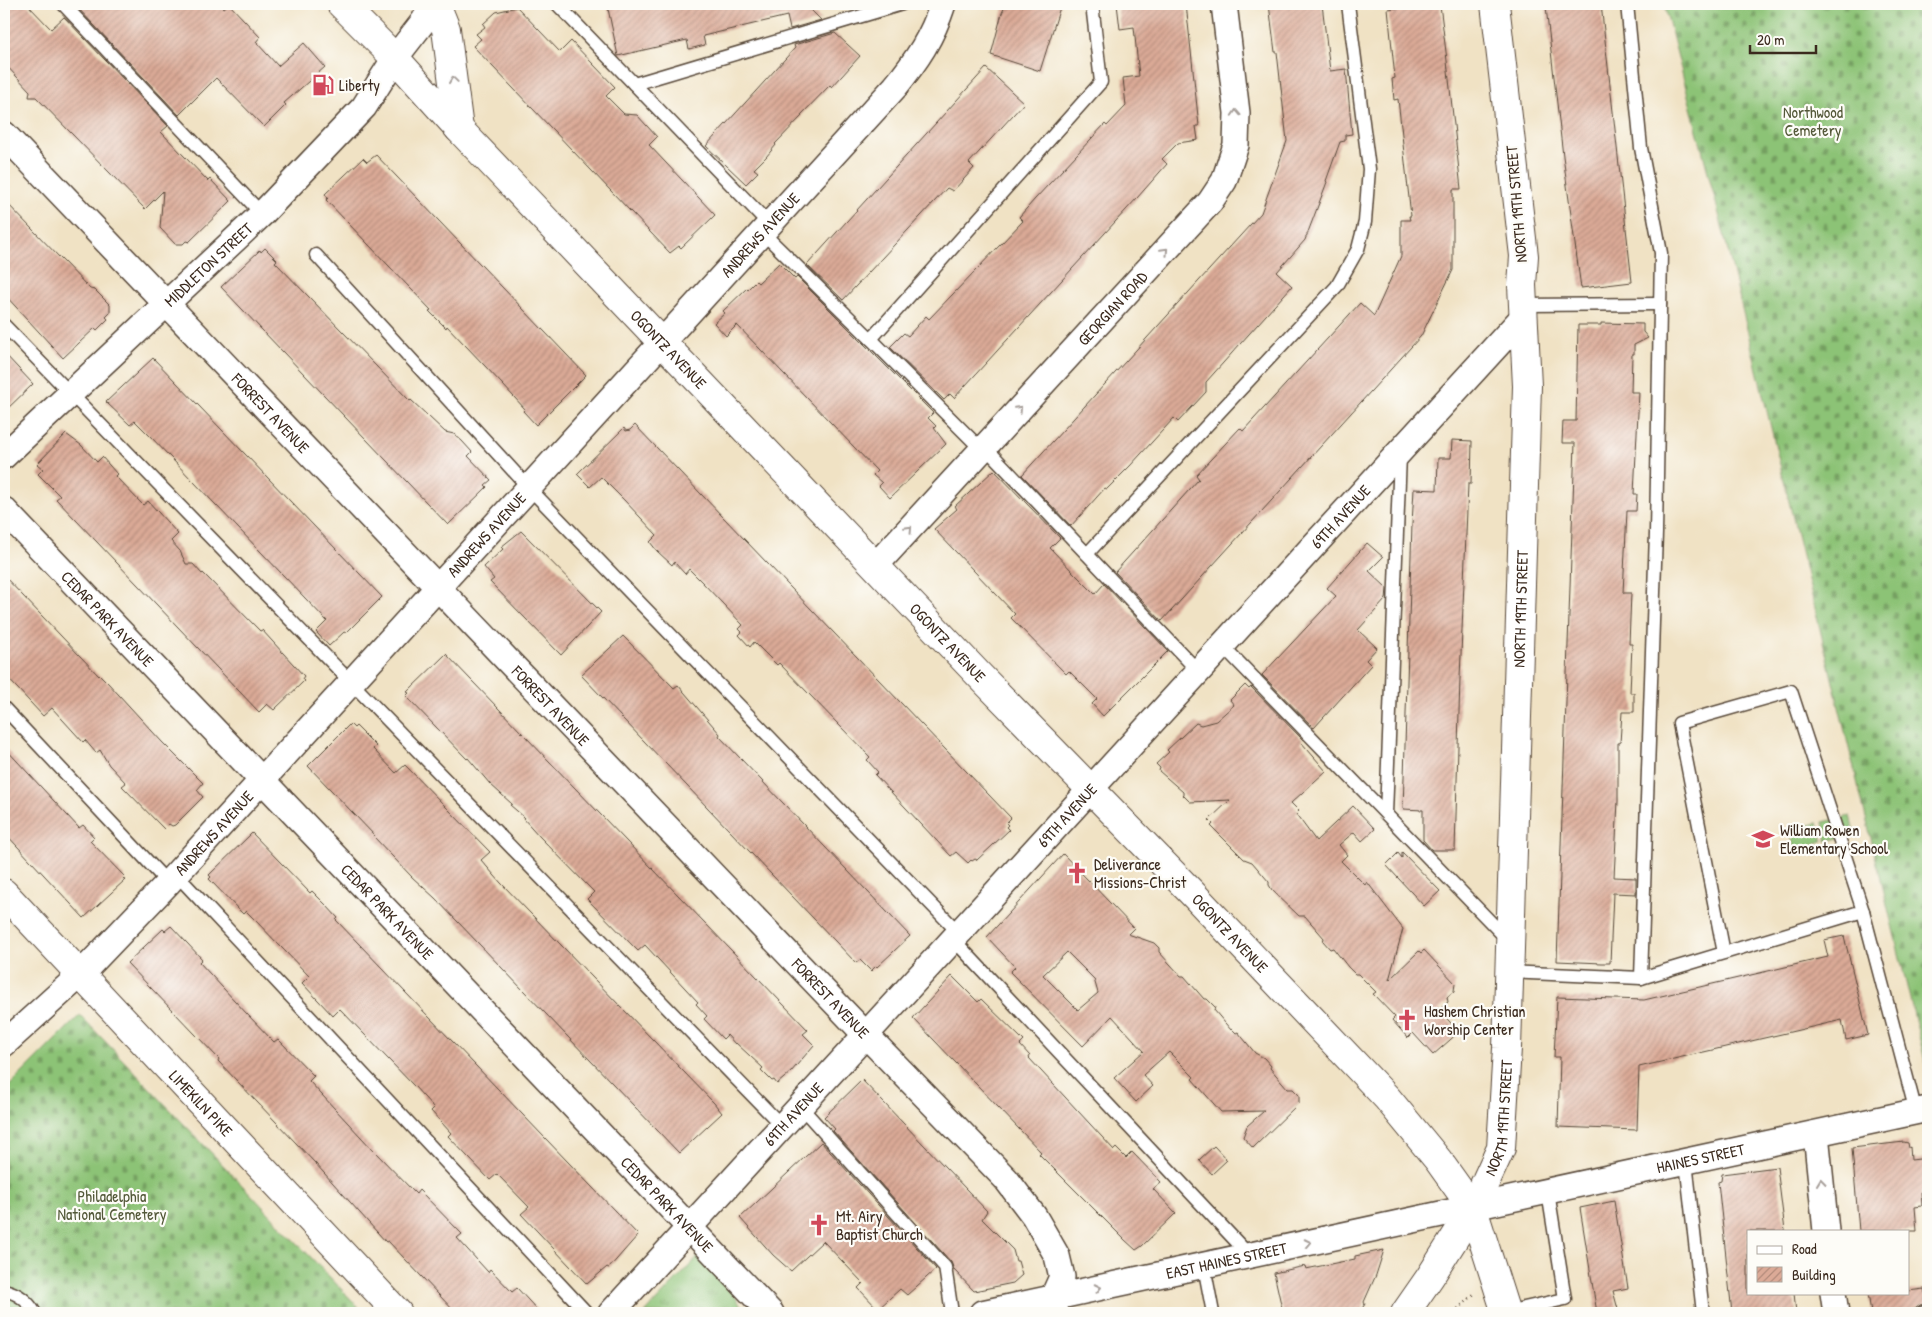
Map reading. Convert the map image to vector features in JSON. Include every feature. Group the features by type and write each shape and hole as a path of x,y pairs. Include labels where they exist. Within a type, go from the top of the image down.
{"street":[{"name":"OGONTZ AVENUE","path":"341,4 1090,790 1199,900 1387,1098 1438,1160 1472,1209 1506,1313"},
{"name":"MIDDLETON STREET","path":"4,456 262,214 364,107 394,58 435,4"},
{"path":"435,4 446,29 459,129"},
{"name":"ANDREWS AVENUE","path":"4,1044 80,976 263,781 895,87 919,58 938,21 943,4"},
{"name":"GEORGIAN ROAD","path":"876,565 1210,202 1224,181 1236,144 1237,112 1224,4"},
{"name":"NORTH 19TH STREET","path":"1405,1313 1430,1277 1472,1209 1501,1148 1509,972 1527,386 1523,311 1524,256 1495,4"},
{"name":"FORREST AVENUE","path":"4,134 1006,1180 1034,1216 1057,1256 1062,1278 1054,1305"},
{"name":"69TH AVENUE","path":"611,1313 1400,451 1523,311"},
{"name":"CEDAR PARK AVENUE","path":"4,510 771,1313"},
{"name":"LIMEKILN PIKE","path":"4,893 398,1313"},
{"name":"HAINES STREET","path":"1472,1209 1922,1110"},
{"path":"1816,1134 1826,1230"},
{"name":"EAST HAINES STREET","path":"982,1313 1054,1305 1204,1266 1472,1209"},
{"path":"1834,1294 1836,1313"}],"lane":[{"path":"63,4 262,214"},
{"path":"557,4 634,84 766,229 871,338 1087,554 1198,671"},
{"path":"634,84 902,4"},
{"path":"871,338 1101,82 1092,4"},
{"path":"1087,554 1337,286 1358,249 1365,222 1369,169 1348,4"},
{"path":"1627,4 1641,148 1660,253 1656,533 1641,978"},
{"path":"316,255 529,488 956,936 1250,1256"},
{"path":"1523,311 1660,304"},
{"path":"4,325 350,684 782,1126"},
{"path":"1386,814 1400,451"},
{"path":"1222,645 1510,942"},
{"path":"1724,953 1680,723 1791,691 1863,911 1922,1110"},
{"path":"4,708 172,878 587,1313"},
{"path":"1509,972 1641,978 1863,911"},
{"path":"800,1106 945,1267 952,1313"},
{"path":"1686,1162 1703,1313"},
{"path":"1506,1313 1565,1299 1548,1192"},
{"path":"1204,1266 1213,1313"},
{"path":"4,1290 23,1298 35,1313"},
{"path":"1922,1313 1928,1312"}],"path":[{"path":"1458,1309 1475,1294"}],"green space":[{"name":"Northwood Cemetery","path":"1664,4 1928,4 1928,1073 1722,226"},
{"path":"1850,816 1855,834 1827,841 1823,822"},
{"path":"1818,823 1823,842 1795,849 1790,830"},
{"name":"Philadelphia National Cemetery","path":"80,1015 364,1313 4,1313 4,1091"},
{"path":"698,1257 729,1286 745,1313 645,1313"}],"building":[{"path":"4,4 27,4 51,29 64,17 168,126 161,132 208,181 210,179 231,201 189,242 175,244 160,228 163,191 145,209 36,97 29,97 30,91 4,63"},
{"path":"79,4 220,4 224,8 229,4 260,37 256,42 278,66 304,43 325,67 284,103 286,105 264,127 216,78 179,115 76,6"},
{"path":"607,4 810,4 811,10 821,20 790,29 787,16 703,36 705,45 689,49 687,40 618,56"},
{"path":"1006,4 1061,4 1040,71 991,55"},
{"path":"1117,4 1186,4 1199,126 1196,126 1198,140 1178,143 1162,159 1167,164 1137,198 954,398 950,394 944,400 890,347 904,333 908,336 926,316 929,319 1023,221 1019,217 1035,199 1105,124 1107,126 1126,106 1123,78 1139,76 1134,27 1120,29"},
{"path":"1269,4 1322,4 1330,71 1346,69 1352,134 1345,135 1345,141 1340,142 1305,240 1277,272 1292,286 1206,382 1206,392 1178,422 1174,418 1130,466 1107,489 1105,488 1071,526 1022,475 1261,213 1287,141 1277,52 1275,52"},
{"path":"1571,4 1601,4 1632,282 1581,288 1563,156 1546,7"},
{"path":"1419,5 1420,7 1440,5 1461,189 1453,189 1453,270 1421,336 1162,621 1115,572 1199,479 1196,475 1240,428 1243,431 1360,303 1374,316 1401,256 1401,220 1410,220 1409,216 1411,216 1398,99 1394,100 1392,79 1395,78 1388,9"},
{"path":"517,7 560,52 571,41 615,87 606,96 624,114 637,115 657,137 649,145 715,215 681,248 679,246 670,253 473,46 481,39 476,34 485,27 483,24 496,12"},
{"path":"835,33 860,56 775,144 754,169 758,172 746,184 706,146 795,48 794,45"},
{"path":"986,68 1024,103 969,163 974,168 953,191 947,188 843,300 807,265"},
{"path":"376,155 586,375 536,425 523,411 525,409 503,385 447,326 446,328 429,311 431,310 326,200 328,198 325,194 363,158 367,162"},
{"path":"4,200 90,289 95,290 110,305 110,313 106,317 108,319 97,330 95,328 63,358 4,294"},
{"path":"265,248 277,260 275,262 410,401 445,432 454,434 462,441 472,452 468,456 491,480 485,485 487,487 448,525 221,287 260,250 261,252"},
{"path":"779,263 795,279 797,277 933,413 928,418 936,426 934,428 946,444 890,498 879,486 882,483 873,475 877,471 737,325 726,336 714,323 725,313 723,311 747,288 756,281 758,283"},
{"path":"1601,323 1643,324 1643,332 1648,338 1634,345 1634,354 1632,354 1631,392 1639,392 1634,494 1637,494 1636,511 1627,511 1623,593 1631,593 1629,644 1632,644 1630,693 1634,693 1634,712 1622,712 1620,743 1618,743 1618,801 1614,877 1636,878 1636,894 1613,893 1610,963 1557,961 1575,443 1562,443 1563,421 1576,421 1578,325 1601,325"},
{"path":"4,353 33,384 4,412"},
{"path":"153,358 382,597 346,633 344,632 329,646 316,632 327,621 135,421 130,425 106,402"},
{"path":"635,425 1011,818 1006,823 1008,825 1006,827 1009,830 977,860 971,860 968,863 956,852 951,856 875,775 878,772 867,760 870,757 779,663 777,665 754,642 750,647 739,635 742,632 739,629 743,625 702,582 689,569 685,574 674,562 672,565 657,551 650,542 657,535 624,500 601,477 590,487 577,474 624,428 626,431 630,430"},
{"path":"66,434 81,445 97,462 102,457 117,474 115,476 143,505 148,501 178,534 171,541 180,551 186,564 193,564 203,573 260,631 262,630 304,676 302,679 304,681 274,710 267,704 259,712 56,499 60,496 38,474 43,469 37,464"},
{"path":"1452,440 1472,441 1471,484 1468,484 1455,850 1432,850 1423,840 1423,810 1403,809 1412,524 1414,489 1437,490 1438,458 1451,458"},
{"path":"994,470 1060,538 1050,548 1095,594 1104,584 1168,651 1103,716 1092,704 1097,699 1069,671 1066,674 1011,618 1015,614 934,529 957,509 955,506"},
{"path":"521,531 601,612 561,655 490,582 494,579 484,567 503,549 501,547"},
{"path":"1367,543 1383,557 1369,571 1387,588 1386,599 1358,630 1377,648 1366,660 1371,665 1314,728 1262,675 1336,596 1327,588"},
{"path":"4,576 203,783 197,790 203,797 175,825 169,824 164,829 122,786 126,783 109,765 100,750 96,753 85,740 83,742 52,708 43,716 4,674"},
{"path":"623,636 674,688 678,685 720,734 719,736 910,936 877,967 871,971 860,960 856,963 581,675"},
{"path":"446,654 808,1030 803,1034 814,1045 791,1072 777,1084 736,1043 727,1035 723,1039 704,1019 707,1016 696,1004 698,1002 645,945 638,951 587,899 594,892 540,837 524,817 510,805 512,804 490,784 468,758 406,696 409,693 407,692"},
{"path":"1245,685 1249,689 1251,687 1303,740 1301,742 1326,771 1291,803 1299,811 1296,814 1316,841 1353,806 1375,829 1362,841 1354,832 1339,845 1347,855 1341,861 1365,885 1367,882 1403,929 1389,980 1419,951 1421,953 1424,950 1455,983 1454,991 1447,997 1448,1002 1439,1010 1459,1032 1433,1055 1413,1033 1408,1038 1392,1020 1395,1017 1373,994 1376,992 1348,967 1333,948 1330,949 1323,941 1324,938 1305,916 1299,916 1272,890 1269,882 1252,862 1244,859 1211,826 1213,824 1209,820 1230,800 1190,802 1183,795 1183,792 1159,771 1160,768 1156,764 1169,752 1167,750 1196,723 1201,725 1216,721 1234,705 1230,700"},
{"path":"350,724 354,728 356,726 376,746 373,749 396,773 405,765 490,852 481,860 501,883 722,1113 679,1153 435,898 412,877 308,766"},
{"path":"4,747 79,828 83,825 94,837 90,841 125,877 123,879 125,880 84,918 4,832"},
{"path":"252,833 310,893 312,891 326,905 338,918 336,920 638,1235 609,1268 607,1267 587,1284 521,1214 529,1207 497,1174 490,1180 448,1136 451,1133 431,1111 434,1108 414,1086 340,1009 333,1016 302,983 309,976 246,911 243,914 209,879 211,877 209,875"},
{"path":"1402,852 1440,891 1424,906 1386,865 1398,853 1402,858"},
{"path":"1063,854 1134,928 1128,934 1154,943 1159,948 1159,952 1181,976 1184,976 1204,999 1207,999 1215,1007 1214,1010 1231,1030 1236,1033 1238,1032 1255,1053 1264,1058 1288,1089 1293,1089 1299,1095 1299,1103 1253,1148 1243,1137 1247,1126 1264,1111 1221,1112 1192,1079 1194,1077 1169,1052 1143,1075 1153,1086 1136,1102 1114,1078 1144,1051 1112,1016 1083,1046 1010,972 1015,967 987,937","holes":["1067,952 1094,979 1098,993 1078,1010 1043,975"]},
{"path":"171,926 202,959 199,962 247,1014 274,1042 278,1039 314,1076 309,1081 374,1151 416,1194 419,1190 462,1234 457,1238 488,1272 490,1269 512,1292 517,1288 540,1313 456,1313 388,1241 386,1242 315,1163 218,1061 219,1059 127,963 163,929 165,931"},
{"path":"1844,936 1868,1035 1846,1040 1842,1020 1639,1067 1637,1130 1558,1127 1560,1057 1554,1057 1557,997 1644,1000 1828,957 1824,940"},
{"path":"952,976 978,1002 981,999 1024,1041 1020,1045 1030,1056 1029,1058 1114,1150 1116,1148 1126,1158 1132,1152 1161,1182 1153,1189 1176,1213 1142,1246 1136,1250 1125,1240 1039,1154 1041,1152 913,1018"},
{"path":"862,1080 987,1211 982,1219 1013,1250 1016,1261 1018,1261 1022,1275 1013,1283 974,1291 954,1270 951,1262 833,1131 835,1129 824,1117"},
{"name":"Mt. Airy Baptist Church","path":"821,1142 936,1269 907,1295 900,1289 878,1309 858,1288 863,1283 823,1241 791,1271 773,1255 740,1218"},
{"path":"1904,1142 1908,1143 1910,1147 1911,1160 1928,1158 1928,1190 1921,1191 1922,1206 1915,1207 1917,1231 1859,1230 1852,1148"},
{"path":"1214,1146 1227,1160 1212,1174 1199,1160"},
{"path":"1777,1167 1785,1230 1747,1230 1747,1294 1794,1294 1796,1313 1732,1313 1718,1182 1721,1181 1722,1174"},
{"path":"1614,1201 1628,1288 1613,1291 1619,1313 1597,1313 1580,1208"},
{"path":"1384,1250 1376,1275 1364,1302 1365,1304 1359,1313 1283,1313 1274,1273 1305,1266 1306,1269 1355,1259 1355,1256"},
{"path":"1924,1289 1925,1293 1928,1293 1928,1304 1920,1305 1911,1310 1911,1313 1871,1313 1868,1294 1910,1294 1910,1291"}],"place":[{"name":"Liberty","path":"323,85"},
{"name":"William Rowen Elementary School","path":"1763,839"},
{"name":"Deliverance Missions-Christ","path":"1077,873"},
{"name":"Hashem Christian Worship Center","path":"1407,1020"},
{"name":"Mt. Airy Baptist Church","path":"819,1225"}]}
